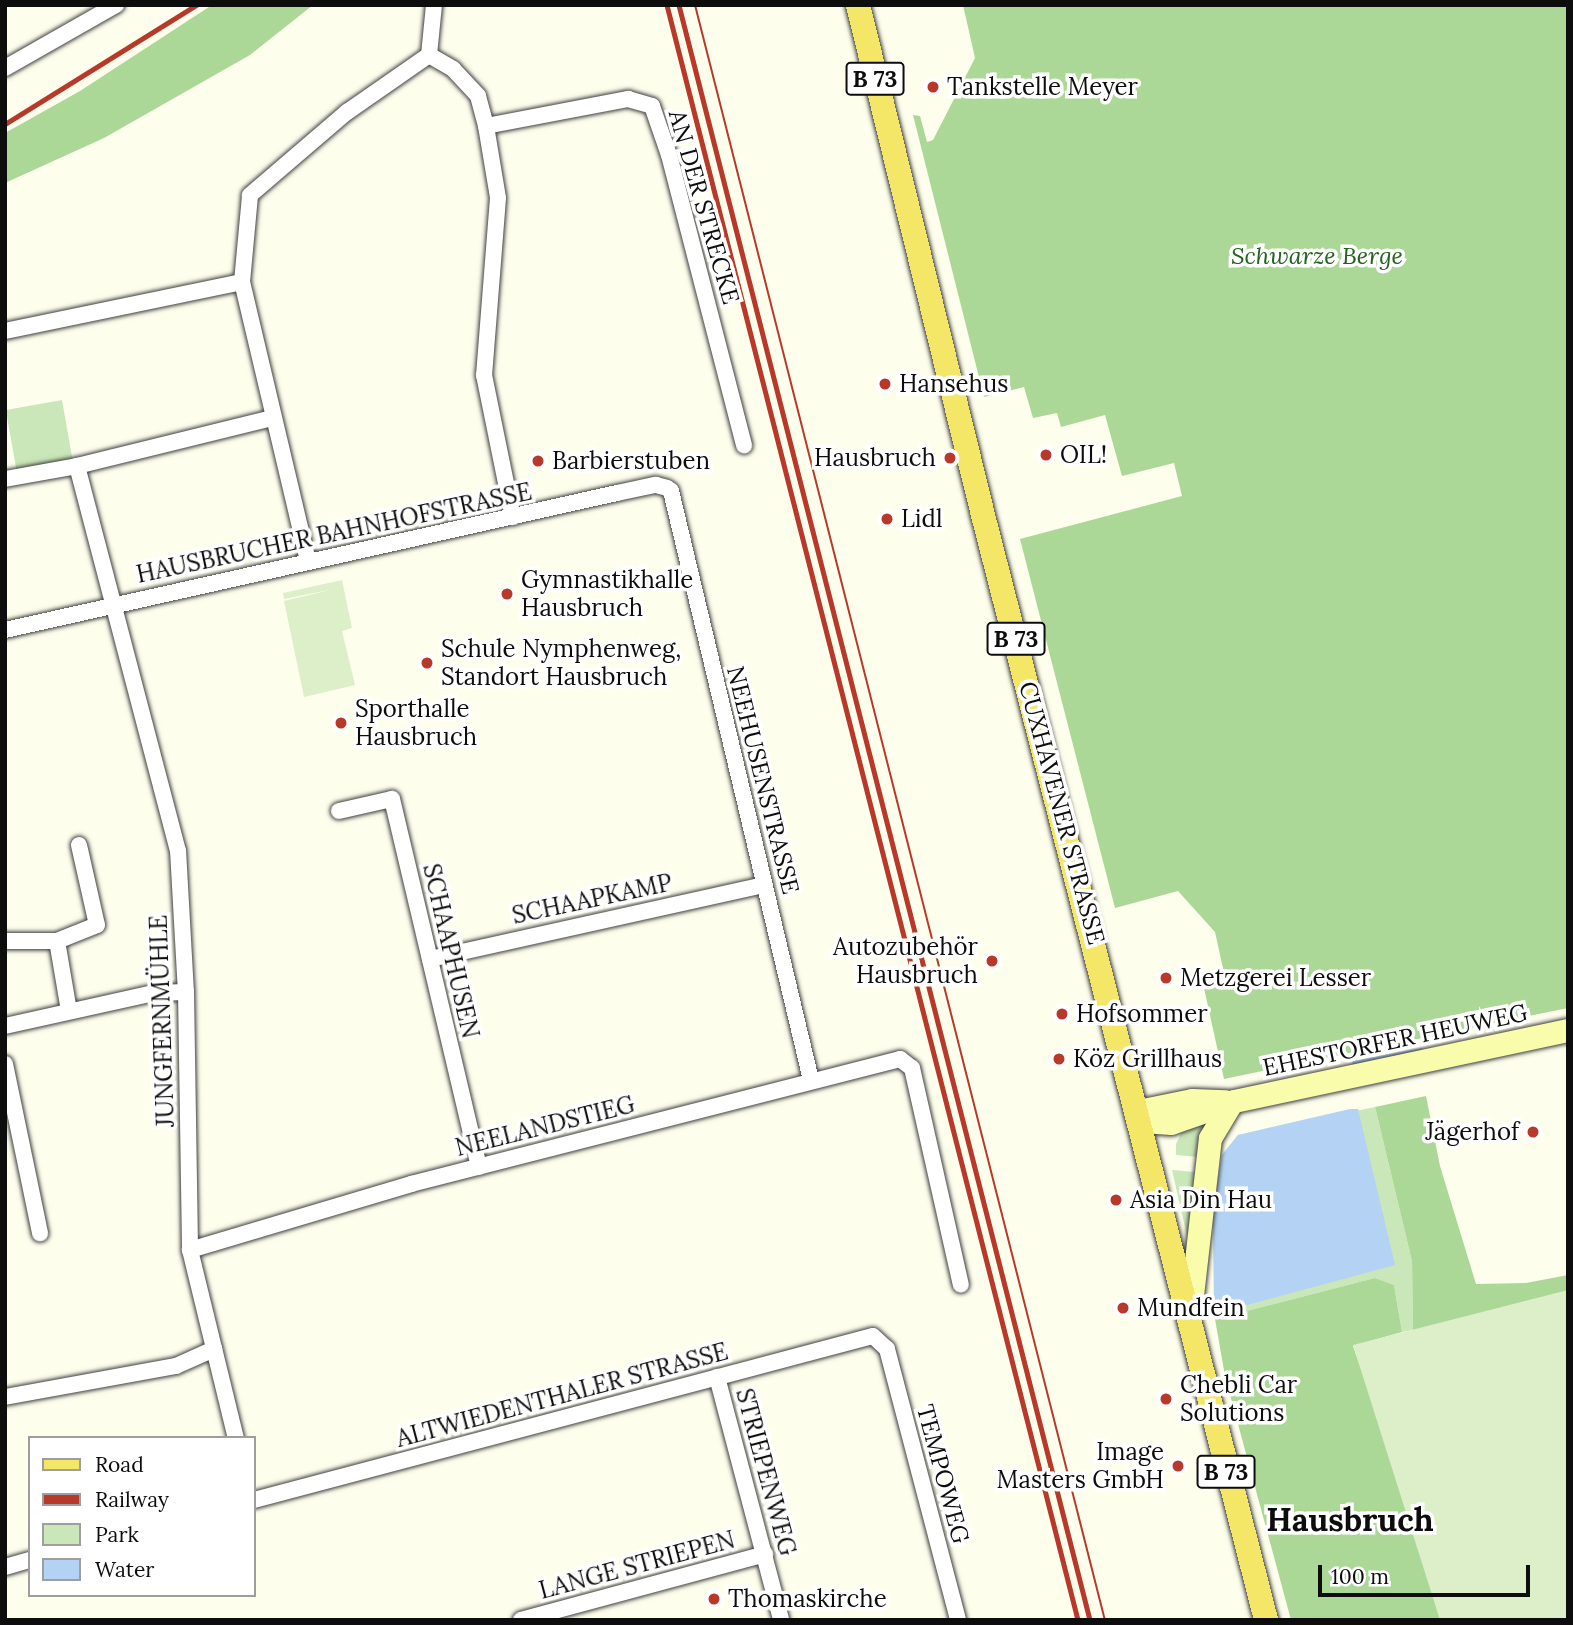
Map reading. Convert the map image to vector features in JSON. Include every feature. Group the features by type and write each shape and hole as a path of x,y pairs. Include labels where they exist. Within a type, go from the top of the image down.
{"main road":[{"name":"CUXHAVENER STRASSE","path":"858,5 984,519 1138,1111 1266,1620"},
{"name":"EHESTORFER HEUWEG","path":"1138,1111 1166,1124 1234,1101 1568,1030"},
{"path":"1190,1323 1199,1208 1210,1138 1219,1117 1234,1101"}],"street":[{"path":"5,68 117,5"},
{"path":"308,561 242,282 250,195 347,111 429,55 434,5"},
{"path":"429,55 453,69 478,96 486,126 498,198 484,375 513,517"},
{"name":"AN DER STRECKE","path":"486,126 628,99 652,106 669,155 744,445"},
{"path":"5,331 242,282"},
{"path":"5,479 77,466 273,418"},
{"name":"JUNGFERNMÜHLE","path":"77,466 116,604 178,850 186,992 190,1250 236,1436"},
{"name":"HAUSBRUCHER BAHNHOFSTRASSE","path":"5,630 656,485 671,491"},
{"name":"NEEHUSENSTRASSE","path":"671,491 811,1080"},
{"name":"SCHAAPHUSEN","path":"339,811 392,799 479,1167"},
{"path":"5,941 57,941 97,925 79,845"},
{"name":"SCHAAPKAMP","path":"429,959 764,885"},
{"path":"57,941 69,1011"},
{"path":"5,1027 154,993 186,992"},
{"name":"NEELANDSTIEG","path":"190,1250 479,1167 893,1059 912,1068 961,1285"},
{"path":"5,1064 40,1233"},
{"name":"ALTWIEDENTHALER STRASSE","path":"256,1499 862,1337 882,1340"},
{"name":"TEMPOWEG","path":"882,1340 958,1620"},
{"path":"5,1398 176,1366 214,1349"},
{"name":"STRIEPENWEG","path":"717,1377 781,1620"},
{"name":"LANGE STRIEPEN","path":"521,1620 765,1554"},
{"path":"5,1567 28,1561"}],"green space":[{"path":"212,5 313,5 250,55 104,138 5,183 5,133 80,91"},
{"name":"Schwarze Berge","path":"963,5 1568,5 1568,1008 1224,1079 1202,979 1224,973 1215,932 1178,891 1115,908 1020,539 1182,496 1174,463 1122,476 1105,415 1061,427 1057,413 1033,418 1024,387 984,397 913,115 920,116 927,142 933,140 975,58"},
{"path":"62,400 73,465 17,475 6,410"},
{"path":"342,580 352,628 342,631 355,685 304,697 284,601 334,589 284,599 283,593"},
{"path":"1426,1096 1440,1166 1476,1284 1526,1283 1568,1275 1568,1306 1413,1330 1412,1261 1375,1107"},
{"path":"1375,1107 1412,1261 1413,1330 1402,1332 1394,1285 1375,1278 1215,1319 1213,1211 1222,1155 1238,1135"},
{"path":"1205,1123 1198,1157 1176,1155 1176,1144 1184,1127"},
{"path":"1172,1170 1195,1172 1188,1238 1187,1236"},
{"path":"1375,1278 1394,1285 1402,1332 1353,1346 1449,1620 1291,1620 1225,1376 1215,1319"},
{"path":"1568,1290 1568,1620 1440,1620 1353,1345"}],"water":[{"path":"1358,1109 1395,1265 1214,1314 1213,1211 1222,1155 1238,1135"}],"waterway":[{"path":"1354,1063 1421,1050"}],"tram line":[{"path":"695,5 1105,1620"}],"railway":[{"path":"5,124 196,5"},
{"path":"667,5 1078,1620"},
{"path":"679,5 1090,1620"}],"place":[{"name":"Tankstelle Meyer","path":"933,87"},
{"name":"Hansehus","path":"885,384"},
{"name":"OIL!","path":"1046,455"},
{"name":"Hausbruch","path":"950,458"},
{"name":"Barbierstuben","path":"538,461"},
{"name":"Lidl","path":"887,519"},
{"name":"Gymnastikhalle Hausbruch","path":"507,594"},
{"name":"Schule Nymphenweg, Standort Hausbruch","path":"427,663"},
{"name":"Sporthalle Hausbruch","path":"341,723"},
{"name":"Autozubehör Hausbruch","path":"992,961"},
{"name":"Metzgerei Lesser","path":"1166,978"},
{"name":"Hofsommer","path":"1062,1014"},
{"name":"Köz Grillhaus","path":"1059,1059"},
{"name":"Jägerhof","path":"1533,1132"},
{"name":"Asia Din Hau","path":"1116,1200"},
{"name":"Mundfein","path":"1123,1308"},
{"name":"Chebli Car Solutions","path":"1166,1399"},
{"name":"Image Masters GmbH","path":"1178,1466"},
{"name":"Thomaskirche","path":"714,1599"}],"district":[{"name":"Hausbruch","path":"1350,1520"}]}
